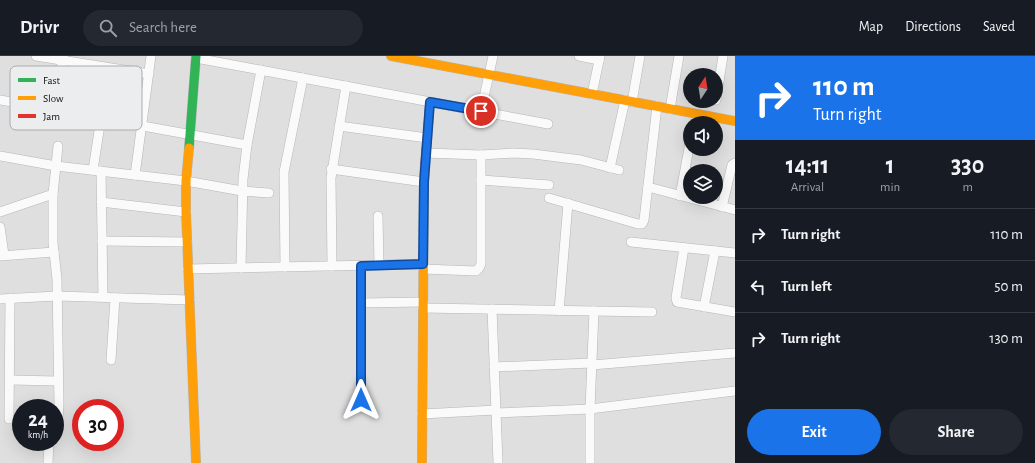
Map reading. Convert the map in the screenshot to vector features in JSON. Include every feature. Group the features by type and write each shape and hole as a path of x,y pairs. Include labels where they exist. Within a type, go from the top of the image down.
{"street":[{"path":"36,56 63,58 106,66"},
{"path":"151,56 142,126 247,145"},
{"path":"391,56 735,121"},
{"path":"481,111 494,56"},
{"path":"579,56 599,58 592,94"},
{"path":"426,153 481,155 513,153 533,154 581,160 615,169 628,101 640,56"},
{"path":"670,109 679,56"},
{"path":"721,68 723,56"},
{"path":"196,463 186,181 196,57 548,124"},
{"path":"241,268 242,191 247,145 261,70"},
{"path":"142,73 149,74"},
{"path":"285,267 284,172 303,78"},
{"path":"332,266 331,169 346,86"},
{"path":"0,100 10,102"},
{"path":"422,463 424,182 430,102"},
{"path":"549,198 642,224 644,220 657,106"},
{"path":"339,126 427,138"},
{"path":"100,130 97,170 101,202 103,297"},
{"path":"135,175 141,130"},
{"path":"58,146 53,194 54,252 57,296 58,399"},
{"path":"188,269 379,265 476,270 480,268 481,264 481,155"},
{"path":"0,156 56,166 186,181 242,191 269,193"},
{"path":"680,196 688,156"},
{"path":"722,207 732,165 735,164"},
{"path":"331,169 424,182"},
{"path":"481,180 549,185"},
{"path":"648,187 735,210"},
{"path":"0,212 53,194"},
{"path":"101,202 186,212"},
{"path":"559,311 568,203"},
{"path":"378,216 379,265"},
{"path":"0,226 2,256 54,252"},
{"path":"102,241 187,242"},
{"path":"631,242 735,253"},
{"path":"684,248 676,298 677,302 735,312"},
{"path":"704,307 715,251"},
{"path":"361,266 361,400"},
{"path":"0,299 57,296 190,300"},
{"path":"9,419 10,298"},
{"path":"111,360 115,298"},
{"path":"361,303 423,305 492,310 652,312"},
{"path":"492,310 498,463"},
{"path":"590,463 590,409 594,311"},
{"path":"494,367 592,364 735,353"},
{"path":"10,380 58,381"},
{"path":"422,414 590,409 735,391"},
{"path":"48,463 49,451"}],"traffic: fast":[{"path":"189,148 196,56"}],"traffic: slow":[{"path":"391,56 735,121"},
{"path":"189,148 186,181 186,212 196,463"},
{"path":"422,463 425,164"}],"traffic: jam":[{"path":"425,164 430,102"}],"route":[{"path":"361,400 361,266 423,264 424,182 430,102 481,111"}]}
